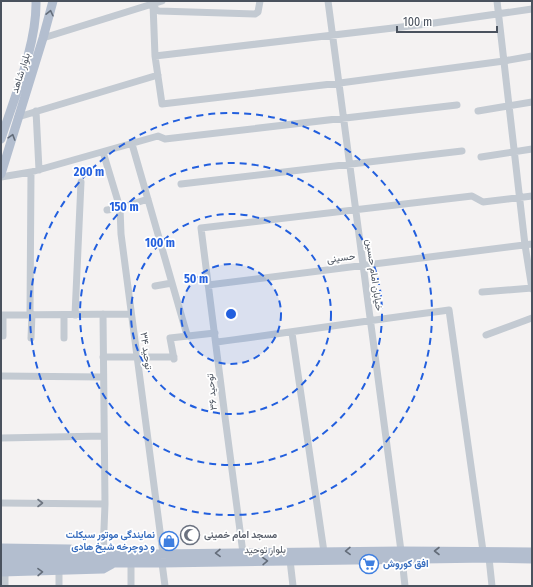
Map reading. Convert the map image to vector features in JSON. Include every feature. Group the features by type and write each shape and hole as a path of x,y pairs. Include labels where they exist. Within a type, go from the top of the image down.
{"main road":[{"name":"بلوار شاهد","path":"1,176 53,1"},
{"name":"بلوار شاهد","path":"2,135 26,63 33,33 35,2"},
{"name":"بلوار توحید","path":"1,548 163,558 290,560 402,555"},
{"name":"بلوار توحید","path":"108,555 131,563 163,558 243,553 324,552 402,555 486,555 532,552"},
{"name":"بلوار توحید","path":"3,572 103,569 108,555"},
{"path":"1,563 108,555"},
{"path":"1,556 39,559 108,555"},
{"name":"بلوار توحید","path":"486,555 532,559"}],"street":[{"path":"43,38 162,1"},
{"path":"153,4 159,12 255,14 257,13 260,1"},
{"name":"خیابان امام حسین","path":"328,1 334,35 362,266 405,586"},
{"path":"482,292 532,288 528,244 520,198 508,106 497,1"},
{"path":"153,4 155,56 162,104 504,61 532,56"},
{"path":"155,56 334,35 498,14 532,8"},
{"path":"18,117 158,74"},
{"path":"478,111 532,102"},
{"path":"1,176 39,170 158,136 165,139 457,106"},
{"path":"36,111 39,170"},
{"path":"132,144 187,335"},
{"path":"481,157 532,149"},
{"path":"181,184 462,151"},
{"name":"توحید ۳۴","path":"103,152 120,208 121,234 163,558 165,586"},
{"path":"31,172 31,338"},
{"path":"75,315 81,182"},
{"path":"355,210 472,196 484,202 532,196"},
{"path":"107,210 120,208 148,199"},
{"name":"توحید ۳۶","path":"243,553 202,228 355,210"},
{"name":"حسینی","path":"208,285 528,244"},
{"path":"155,286 172,283"},
{"path":"217,342 292,333 370,320 449,310 492,586"},
{"path":"64,314 64,338"},
{"path":"103,314 105,504 108,555"},
{"path":"3,336 2,315 131,314"},
{"path":"486,334 532,318"},
{"path":"103,357 174,358 170,338 215,333"},
{"path":"292,333 324,552"},
{"path":"1,376 103,377"},
{"path":"1,438 104,436"},
{"path":"1,503 105,504"},
{"path":"290,560 293,586"},
{"path":"131,563 131,586"},
{"path":"58,571 59,586"},
{"path":"3,572 6,586"}],"place":[{"name":"مسجد امام خمینی","path":"190,535"},
{"name":"نمایندگی موتور سیکلت و دوچرخه شیخ هادی","path":"169,541"},
{"name":"افق کوروش","path":"369,564"}]}
